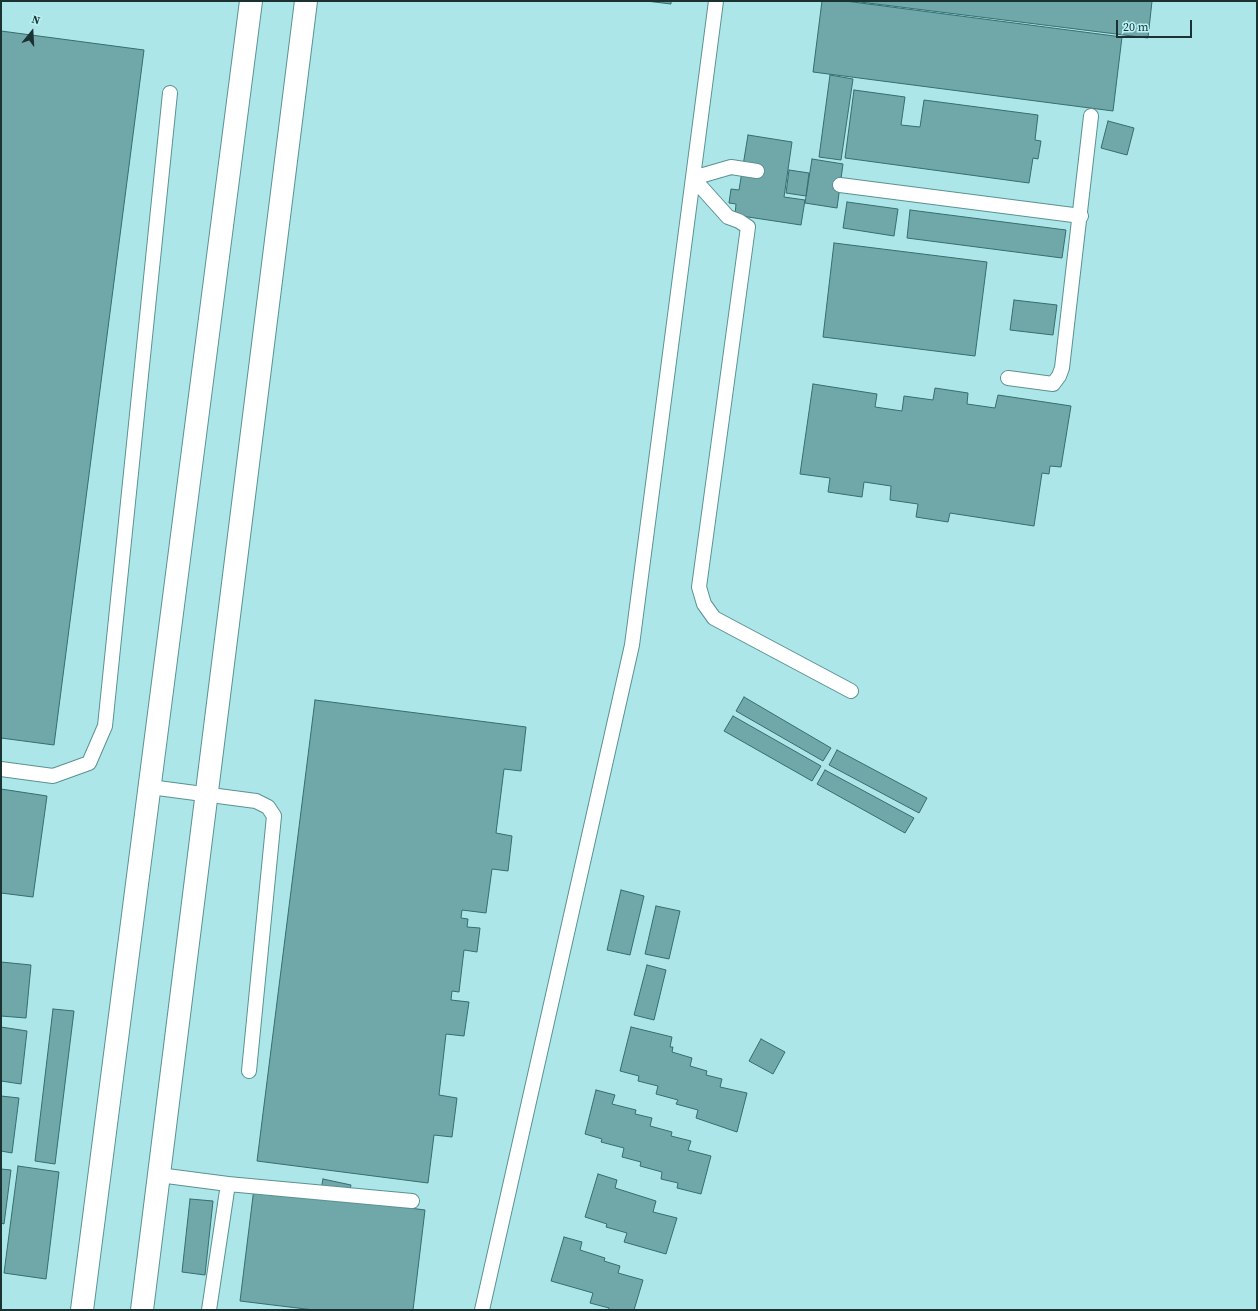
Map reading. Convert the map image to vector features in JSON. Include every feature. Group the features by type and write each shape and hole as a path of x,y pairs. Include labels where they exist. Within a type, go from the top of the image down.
{"street":[{"path":"82,1310 251,1"},
{"path":"142,1310 306,1"}],"lane":[{"path":"482,1310 632,645 716,1"},
{"path":"1,769 53,776 89,763 105,726 170,94"},
{"path":"1008,378 1052,384 1060,376 1081,216 1091,116"},
{"path":"693,178 731,167 757,171"},
{"path":"693,178 728,217 739,221 748,227 700,587 704,604 714,618 851,691"},
{"path":"840,185 1081,216"},
{"path":"150,787 207,796 256,801 268,807 274,816 249,1071"},
{"path":"159,1174 228,1184 412,1200"},
{"path":"209,1310 228,1184"}],"building":[{"path":"646,1 671,1 671,4"},
{"path":"822,1 845,1 1122,37 1113,111 813,72"},
{"path":"852,1 1152,1 1148,38"},
{"path":"1,31 144,50 54,745 1,738"},
{"path":"830,75 853,79 841,160 819,157"},
{"path":"854,90 905,97 901,125 920,127 924,100 1038,115 1035,140 1041,141 1038,159 1033,158 1029,183 845,158"},
{"path":"1108,121 1134,128 1127,155 1101,148"},
{"path":"748,135 792,142 784,197 805,200 801,225 735,215 736,204 729,203 731,189 739,190"},
{"path":"812,159 843,164 837,208 805,203"},
{"path":"789,170 809,173 806,196 786,193"},
{"path":"847,202 898,209 894,236 843,228"},
{"path":"910,210 1066,230 1062,258 907,238"},
{"path":"834,243 987,262 975,356 823,337"},
{"path":"1014,300 1057,305 1053,335 1010,330"},
{"path":"813,384 877,394 875,407 902,411 904,396 933,400 935,388 968,393 967,404 995,408 998,395 1071,406 1061,467 1050,466 1049,474 1042,473 1034,526 950,513 948,522 916,517 918,504 890,500 891,486 864,482 862,497 828,492 830,478 800,474"},
{"path":"744,697 831,748 823,761 736,711"},
{"path":"315,700 526,727 521,771 504,769 496,833 512,836 508,871 492,869 486,913 462,910 461,918 468,919 467,927 480,928 477,952 464,950 459,992 452,991 451,1000 469,1002 464,1036 446,1034 439,1095 457,1098 452,1137 434,1135 428,1183 257,1161"},
{"path":"733,716 821,766 812,781 724,731"},
{"path":"837,750 927,798 919,813 829,765"},
{"path":"825,770 914,818 905,833 817,784"},
{"path":"1,789 47,796 33,897 1,893"},
{"path":"621,890 644,896 630,955 607,950"},
{"path":"656,906 680,911 669,959 645,954"},
{"path":"1,962 31,965 26,1018 1,1016"},
{"path":"647,965 666,970 654,1020 634,1015"},
{"path":"53,1009 74,1011 55,1164 35,1161"},
{"path":"1,1027 27,1031 21,1084 1,1081"},
{"path":"631,1027 672,1037 670,1047 673,1047 672,1052 692,1058 690,1066 707,1071 706,1075 722,1079 720,1087 747,1093 737,1132 696,1118 698,1110 676,1104 678,1100 656,1094 658,1086 638,1081 639,1076 620,1071"},
{"path":"761,1039 785,1052 773,1074 749,1061"},
{"path":"596,1090 615,1095 612,1104 636,1110 635,1114 652,1118 650,1126 672,1132 671,1136 691,1141 688,1150 711,1156 701,1194 677,1188 678,1183 661,1179 662,1172 640,1166 641,1162 622,1157 624,1148 601,1142 602,1139 585,1134"},
{"path":"1,1096 19,1098 12,1153 1,1151"},
{"path":"18,1166 59,1172 46,1279 4,1273"},
{"path":"1,1169 11,1170 4,1224 1,1223"},
{"path":"598,1174 617,1180 615,1188 656,1201 653,1212 677,1218 666,1254 624,1242 627,1233 606,1227 607,1224 585,1217"},
{"path":"323,1179 351,1185 349,1194 321,1189"},
{"path":"254,1188 425,1210 413,1310 314,1310 240,1301"},
{"path":"190,1199 213,1201 205,1275 182,1272"},
{"path":"564,1237 582,1242 580,1250 605,1258 604,1261 620,1266 618,1273 643,1280 634,1310 608,1310 609,1308 590,1303 593,1293 551,1281"}]}
